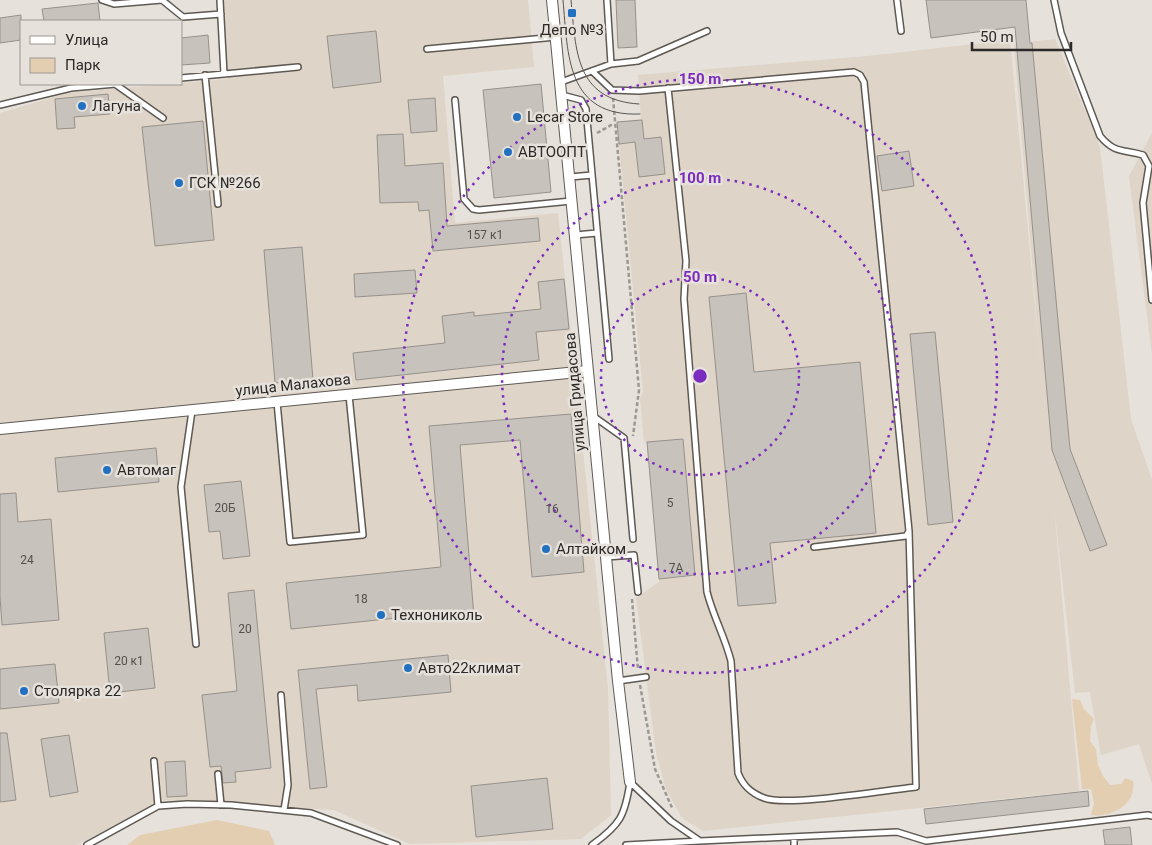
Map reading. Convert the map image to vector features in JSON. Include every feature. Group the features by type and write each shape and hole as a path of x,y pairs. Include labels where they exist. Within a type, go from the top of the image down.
{"street":[{"name":"улица Гридасова","path":"552,0 618,681 630,782"},
{"name":"улица Малахова","path":"0,429 588,371"}],"lane":[{"path":"102,0 114,4 162,0 183,16 221,14"},
{"path":"220,0 224,74"},
{"path":"607,0 611,64"},
{"path":"897,0 901,31"},
{"path":"1054,0 1061,33 1100,136 1108,146 1120,152 1143,155 1149,166 1143,203 1152,300"},
{"path":"561,82 611,64 638,61 707,31"},
{"path":"427,49 556,37"},
{"path":"182,78 298,67"},
{"path":"592,71 612,90 668,88 854,72 860,75 864,82 909,530 916,787 787,801 765,799 743,786 738,773 731,661 727,644 706,592 684,299 686,261 668,88"},
{"path":"205,75 218,204"},
{"path":"0,105 71,88 104,85"},
{"path":"116,85 163,118"},
{"path":"562,95 581,100 586,109 609,359"},
{"path":"455,100 464,199 467,205 479,210 572,201"},
{"path":"570,177 592,175"},
{"path":"575,235 597,233"},
{"path":"277,402 290,542 363,535 349,395"},
{"path":"192,410 181,487 196,644"},
{"path":"593,416 624,438 633,539"},
{"path":"814,547 890,539 906,536 909,530"},
{"path":"606,557 634,555 638,592"},
{"path":"618,681 646,677"},
{"path":"281,695 288,785 284,810"},
{"path":"154,761 158,806"},
{"path":"218,774 221,805"},
{"path":"630,782 671,821 700,841"},
{"name":"улица Гридасова","path":"592,845 612,830 626,808 630,782"},
{"path":"87,845 158,806 221,805 311,813 398,845"},
{"path":"626,845 700,841 742,843 794,837 897,832 926,841 1152,816"},
{"path":"794,837 794,845"}],"path":[{"path":"612,90 613,124 639,390 632,438 626,450"},
{"path":"638,592 631,600 639,678 655,769 676,814"}],"shaded area":[{"path":"224,0 528,0 534,67 443,76 455,223 558,213 608,689 611,815 581,839 410,844 334,810 163,800 77,845 0,845 0,113 67,93 159,85 182,85 182,83 228,79"},
{"path":"1055,39 1100,147 1131,419 1152,480 1152,784 1139,744 1101,755 1090,692 1075,693 1054,506 1079,791 703,831 682,818 666,789 656,753 636,598 659,582 647,443 644,442 640,398 643,392 617,122 641,119 638,75 868,56 1010,40 1041,370 1014,44"},
{"path":"1152,133 1152,354 1129,176"}],"green space":[{"path":"1072,699 1080,700 1084,709 1094,719 1091,726 1090,741 1096,749 1098,765 1103,776 1110,785 1121,784 1125,778 1133,781 1133,789 1127,803 1115,812 1091,815 1094,803 1091,789 1082,789"},
{"path":"217,820 269,831 275,845 127,845 140,835"}],"building":[{"path":"616,0 635,0 637,47 618,48"},
{"path":"926,0 1026,0 1030,43 1032,43 1070,449 1107,545 1090,551 1052,450 1015,27 931,38"},
{"path":"98,3 100,20 44,20 42,9"},
{"path":"21,15 20,40 0,43 0,18"},
{"path":"376,31 381,82 333,88 327,36"},
{"path":"208,35 210,63 182,65 182,38"},
{"name":"АВТООПТ","path":"541,84 551,192 494,198 483,90"},
{"name":"Лагуна","path":"108,94 110,114 74,117 75,128 57,129 55,99"},
{"path":"435,98 437,131 411,133 408,100"},
{"path":"642,120 644,139 661,137 665,174 639,177 635,142 619,144 617,122"},
{"name":"ГСК №266","path":"203,121 214,240 155,246 142,127"},
{"path":"403,134 405,166 443,163 447,226 538,218 540,241 433,251 429,210 419,211 418,202 380,203 377,135"},
{"path":"909,151 914,186 882,191 877,156"},
{"path":"302,247 313,380 275,383 264,250"},
{"path":"415,270 417,293 355,297 354,274"},
{"path":"564,279 569,329 536,332 539,360 356,380 353,353 445,343 442,316 474,312 474,316 541,309 538,282"},
{"path":"746,293 754,372 860,362 876,533 770,543 776,603 738,606 709,297"},
{"path":"935,332 953,522 928,525 910,334"},
{"path":"571,414 584,572 532,577 520,440 460,445 474,617 446,619 445,613 291,629 286,583 441,567 429,426"},
{"path":"683,439 695,575 659,579 647,442"},
{"name":"Автомаг","path":"156,448 159,482 58,492 55,458"},
{"path":"241,481 250,556 223,559 220,531 209,532 204,485"},
{"path":"16,493 18,522 51,519 59,620 2,625 0,597 0,494"},
{"path":"254,590 271,768 235,772 236,782 223,783 221,766 210,767 202,695 237,691 228,593"},
{"path":"148,628 155,688 110,693 104,633"},
{"path":"448,655 451,692 358,701 357,685 316,689 327,787 310,789 298,670"},
{"path":"55,664 59,703 0,709 0,669"},
{"path":"0,733 7,733 16,800 0,802"},
{"path":"69,735 78,792 50,797 41,739"},
{"path":"185,761 187,796 167,797 165,762"},
{"path":"547,778 553,829 476,837 471,786"},
{"path":"1088,791 1089,806 926,824 924,809"},
{"path":"1130,827 1132,845 1105,845 1103,830"}],"tram line":[{"path":"563,0 570,61 576,79 584,94 597,105 616,112 640,114"},
{"path":"571,0 578,54 583,70 591,83 602,93 618,100 639,104"}],"place":[{"name":"Депо №3","path":"572,13"},
{"name":"Лагуна","path":"82,106"},
{"name":"Lecar Store","path":"517,117"},
{"name":"АВТООПТ","path":"508,152"},
{"name":"ГСК №266","path":"179,183"},
{"name":"Автомаг","path":"107,470"},
{"name":"Алтайком","path":"546,549"},
{"name":"Технониколь","path":"381,615"},
{"name":"Авто22климат","path":"408,668"},
{"name":"Столярка 22","path":"24,691"}]}
